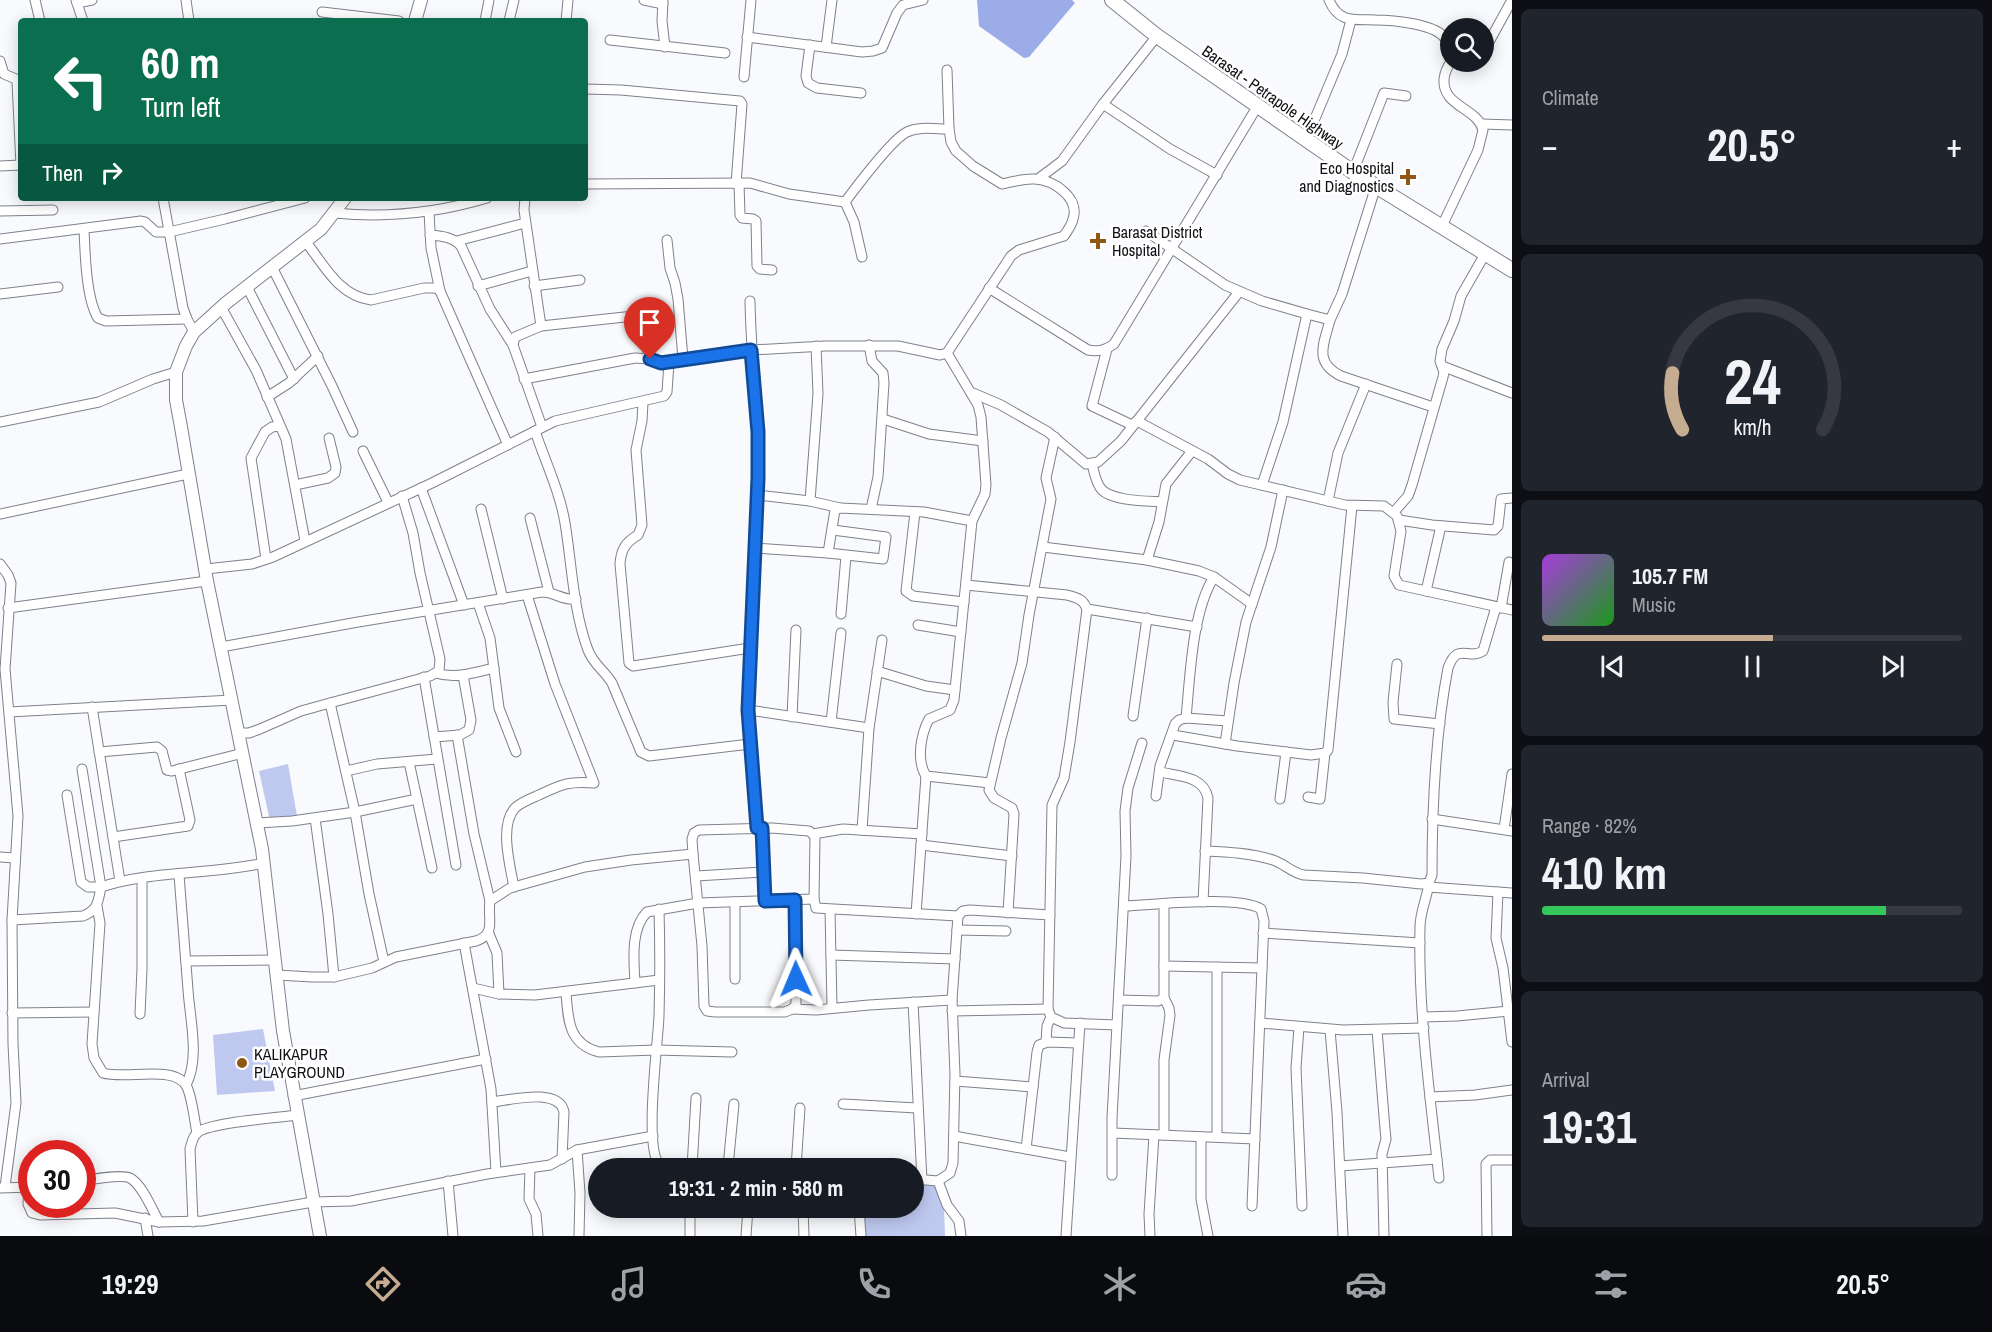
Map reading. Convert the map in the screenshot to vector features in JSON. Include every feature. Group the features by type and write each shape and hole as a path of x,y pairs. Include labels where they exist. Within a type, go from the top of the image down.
{"highway":[{"name":"Barasat - Petrapole Highway","path":"1112,0 1257,107 1353,172 1512,270"}],"main road":[{"path":"416,18 421,0"},
{"path":"320,1236 293,1096 264,863 206,575 176,400 176,372 194,332 221,307 321,229 343,201"}],"street":[{"path":"35,0 39,18"},
{"path":"82,18 76,1 92,0"},
{"path":"186,0 189,18"},
{"path":"486,18 489,0"},
{"path":"510,18 514,0"},
{"path":"566,18 568,0"},
{"path":"644,0 663,2 662,21 665,47"},
{"path":"744,77 751,0"},
{"path":"826,47 832,0"},
{"path":"747,37 862,52 873,51 882,48 897,13 903,5 923,0"},
{"path":"1329,0 1337,12 1351,20 1394,21 1427,27 1440,34"},
{"path":"1494,33 1512,0"},
{"path":"322,12 373,18"},
{"path":"1306,140 1337,68 1351,20"},
{"path":"1038,179 1062,161 1103,104 1158,36"},
{"path":"610,40 724,53"},
{"path":"810,45 808,83 816,88 861,93"},
{"path":"0,61 4,74 16,79 18,103"},
{"path":"524,379 635,358 669,362 751,350 869,345 898,346 940,355 947,352 1011,256 1019,250 1064,236 1074,219 1071,201 1053,183 1038,179 1002,184 995,182 956,150 951,141 949,129 947,70"},
{"path":"1442,226 1483,137 1482,124 1476,117 1447,95 1444,89 1446,72"},
{"path":"588,89 740,101 742,104 737,184 740,215 742,218 753,219 756,222 757,266 760,269 772,270"},
{"path":"1353,172 1384,93 1406,96"},
{"path":"1103,104 1170,149 1217,175"},
{"path":"989,288 1088,350 1107,349 1114,344 1257,107"},
{"path":"1482,124 1512,125"},
{"path":"845,202 871,169 906,132 916,129 949,129"},
{"path":"0,166 18,165"},
{"path":"588,184 759,185 789,194 845,202"},
{"path":"1376,186 1341,294 1330,320 1322,350 1323,359 1328,369 1341,376 1433,407"},
{"path":"164,201 180,294 187,319 194,332"},
{"path":"0,239 141,221 156,231 169,232 294,201"},
{"path":"334,213 354,215 429,212 475,201"},
{"path":"525,201 525,223 541,326"},
{"path":"845,202 854,222 862,257"},
{"path":"0,211 53,210"},
{"path":"429,212 430,235 440,291 507,445"},
{"path":"430,235 457,241 525,223"},
{"path":"84,230 88,276 93,305 98,318 106,321 187,319"},
{"path":"1146,231 1239,292 1262,301 1330,320"},
{"path":"667,240 670,268 678,299 683,359"},
{"path":"457,241 465,251 478,286 494,316 513,345 564,519 576,599 588,652 597,667 612,683 641,752 649,756 750,744"},
{"path":"306,242 343,290 361,299 371,300 430,288 440,291"},
{"path":"1485,254 1457,305 1454,321 1440,356 1443,377 1408,496 1396,516 1401,531 1394,570 1395,581 1405,588 1512,610"},
{"path":"272,267 318,356 353,432"},
{"path":"478,286 532,271"},
{"path":"534,286 580,280"},
{"path":"0,294 58,287"},
{"path":"247,287 294,379"},
{"path":"973,393 1001,405 1055,437 1080,460 1086,464 1092,464 1106,456 1137,421 1239,292"},
{"path":"750,301 751,350 758,432 758,495 748,710 765,901"},
{"path":"221,307 245,348 288,447 305,541"},
{"path":"1262,485 1283,422 1308,314"},
{"path":"513,345 515,337 541,326 634,316 639,318 645,330 650,359"},
{"path":"869,345 872,361 883,373 883,419 878,477 871,509"},
{"path":"810,501 818,394 816,346"},
{"path":"1107,349 1092,406 1132,426 1137,421"},
{"path":"916,914 926,776 921,768 920,758 929,718 950,710 953,706 972,521 985,494 986,485 981,417 973,393 947,352"},
{"path":"267,397 294,379 318,356"},
{"path":"8,608 206,575 266,559 568,417 664,396 667,392 669,362"},
{"path":"1442,366 1512,393"},
{"path":"0,422 99,402 153,379 176,372"},
{"path":"1328,501 1338,453 1366,384"},
{"path":"643,402 636,450 642,525 638,535 623,549 620,564 629,663 633,666 750,648"},
{"path":"883,419 929,434 983,441"},
{"path":"1137,421 1208,459 1228,474 1262,485 1352,506 1384,506 1396,516 1441,526 1494,530 1498,526 1501,500 1512,498"},
{"path":"266,559 251,458 265,432 279,424"},
{"path":"1008,913 1014,814 1008,804 991,794 990,783 1022,663 1051,499 1046,470 1055,437"},
{"path":"295,485 328,478 335,473 336,467 329,438"},
{"path":"363,451 388,502"},
{"path":"1147,560 1159,522 1166,484 1192,451"},
{"path":"1092,464 1098,485 1103,492 1118,497 1162,502"},
{"path":"0,514 188,474"},
{"path":"421,488 464,605"},
{"path":"1225,744 1244,632 1271,547 1283,490"},
{"path":"758,495 810,501 840,508 915,512 972,521"},
{"path":"402,496 413,533 441,665 436,673"},
{"path":"1308,797 1320,799 1325,753 1329,744 1352,506"},
{"path":"481,508 503,599"},
{"path":"828,554 835,510 840,508"},
{"path":"915,512 906,591 913,596 964,602"},
{"path":"530,518 549,592"},
{"path":"1426,591 1441,526"},
{"path":"755,548 883,559 886,537 833,530"},
{"path":"1042,547 1147,560 1198,571 1214,577 1252,604"},
{"path":"840,614 846,556"},
{"path":"1439,1178 1424,1028 1420,916 1432,874 1432,819 1440,724 1452,657 1458,653 1479,654 1484,651 1509,562"},
{"path":"0,564 9,575 10,583 3,669 18,816 12,920 12,1013 16,1103 2,1187 18,1187"},
{"path":"1186,718 1197,627 1209,585 1214,577"},
{"path":"966,585 1077,598 1084,602 1087,609 1075,712 1064,778 1053,805 1049,1013 1046,1042"},
{"path":"221,647 428,610 549,592 564,600 576,599"},
{"path":"514,887 506,835 507,824 515,808 571,782 594,783 555,684 527,595"},
{"path":"478,603 490,638 499,708 516,752"},
{"path":"1087,609 1197,627"},
{"path":"1133,716 1147,618"},
{"path":"918,625 961,632"},
{"path":"792,717 796,630"},
{"path":"831,722 841,633"},
{"path":"862,830 869,728 882,640"},
{"path":"1397,664 1393,702 1394,719 1440,724"},
{"path":"238,733 249,733 301,711 436,673 444,676 463,675 494,668"},
{"path":"877,671 926,686 955,690"},
{"path":"434,737 466,733 471,725 463,675"},
{"path":"424,677 456,866"},
{"path":"9,712 232,700"},
{"path":"330,703 355,812 384,962"},
{"path":"92,707 120,881"},
{"path":"748,710 869,728"},
{"path":"1156,796 1160,772 1175,724 1186,718 1228,721"},
{"path":"457,735 474,834 490,901 489,934 499,964 499,994"},
{"path":"1173,735 1311,755 1325,753"},
{"path":"1112,1174 1112,1118 1126,856 1125,811 1128,788 1142,743"},
{"path":"99,752 157,747 162,751 167,770 243,753"},
{"path":"1280,799 1286,752"},
{"path":"345,771 377,764 437,759"},
{"path":"409,762 432,868"},
{"path":"82,769 101,887 98,906 100,931 92,1044 94,1058 103,1073 120,1076 174,1076 181,1079 186,1086 197,1133"},
{"path":"113,837 188,826 190,820 179,769"},
{"path":"1160,772 1197,781 1207,790 1203,902"},
{"path":"1432,819 1508,830 1512,774"},
{"path":"926,776 990,783"},
{"path":"67,795 81,882 88,886 101,887 120,881 236,869 264,863"},
{"path":"257,823 315,818 417,799"},
{"path":"70,816 89,814"},
{"path":"315,818 334,977"},
{"path":"922,834 862,830 830,830 813,834 800,830 759,828 699,830 694,833 692,838 704,1006 707,1011 785,1012 792,1009 952,1000"},
{"path":"813,834 815,838 814,899 816,908 958,916"},
{"path":"921,845 1012,856"},
{"path":"1205,851 1244,853 1271,860 1304,875 1363,878 1512,893"},
{"path":"490,901 514,887 598,865 693,854"},
{"path":"0,857 15,858"},
{"path":"696,876 764,872"},
{"path":"179,875 193,1064 186,1086"},
{"path":"141,1014 142,879"},
{"path":"1498,892 1496,938 1503,968 1512,1042"},
{"path":"634,983 634,954 642,917 647,912 698,903 814,899"},
{"path":"792,1009 796,1005 795,900"},
{"path":"735,902 735,979"},
{"path":"1124,906 1203,902 1256,906 1261,909 1263,915 1262,968 1252,1206"},
{"path":"1150,1236 1149,1214 1170,1015 1164,998 1164,904"},
{"path":"12,920 82,916 98,906"},
{"path":"657,1158 653,1136 653,1092 659,980 659,909"},
{"path":"830,910 832,1008"},
{"path":"924,1181 938,1182 950,1173 953,1163 955,1081 952,1000 958,916 963,911 970,910 1050,915"},
{"path":"957,930 1006,932"},
{"path":"1263,933 1420,943"},
{"path":"277,975 334,977 372,968 396,957 464,944 485,938 489,934"},
{"path":"0,939 12,939"},
{"path":"464,944 486,1059 492,1102 496,1173"},
{"path":"831,955 955,958"},
{"path":"186,961 275,960"},
{"path":"1164,966 1262,968"},
{"path":"1217,967 1217,1137"},
{"path":"473,988 499,994 535,995 659,980"},
{"path":"0,990 12,990"},
{"path":"567,992 569,1025 585,1047 599,1052 656,1050 732,1052"},
{"path":"1119,1000 1158,1001 1164,998"},
{"path":"913,1002 918,1158"},
{"path":"952,1011 1049,1013 1064,1023 1118,1025"},
{"path":"1424,1017 1509,1011"},
{"path":"12,1013 94,1012"},
{"path":"1066,1236 1080,1023"},
{"path":"1260,1023 1330,1030 1424,1028"},
{"path":"1299,1027 1296,1068 1302,1206"},
{"path":"1330,1030 1343,1236"},
{"path":"1377,1030 1385,1129 1382,1163 1384,1236"},
{"path":"1026,1149 1039,1046 1046,1042 1078,1043"},
{"path":"293,1096 486,1059"},
{"path":"955,1081 1033,1087"},
{"path":"1430,1097 1475,1095 1512,1090"},
{"path":"492,1102 537,1097 557,1100 564,1112 562,1159"},
{"path":"693,1158 696,1098"},
{"path":"729,1158 734,1104"},
{"path":"843,1104 917,1108"},
{"path":"797,1158 800,1108"},
{"path":"193,1222 190,1149 197,1133 214,1127 297,1115"},
{"path":"1113,1133 1255,1139"},
{"path":"96,1214 116,1213 159,1222 193,1222 313,1202 351,1201 448,1181 550,1165 577,1150 653,1136"},
{"path":"954,1136 1070,1157"},
{"path":"1202,1137 1201,1199 1208,1236"},
{"path":"577,1150 580,1193 579,1236"},
{"path":"1340,1166 1437,1159"},
{"path":"1487,1236 1486,1164 1491,1160 1512,1160"},
{"path":"530,1168 530,1199 536,1214 538,1236"},
{"path":"96,1180 130,1178 138,1186 159,1222"},
{"path":"448,1181 453,1236"},
{"path":"938,1182 947,1204 960,1221 961,1236"},
{"path":"145,1218 148,1236"},
{"path":"690,1218 690,1236"},
{"path":"746,1236 747,1218"},
{"path":"803,1218 804,1236"},
{"path":"860,1218 861,1236"}],"shaded area":[{"path":"977,0 1072,0 1075,3 1029,57 1024,58 979,26"},
{"path":"288,764 297,816 270,821 259,771"},
{"name":"KALIKAPUR PLAYGROUND","path":"263,1029 275,1091 217,1095 213,1035"},
{"path":"924,1182 940,1182 945,1236 857,1236 857,1218 924,1218"}],"place":[{"name":"Eco Hospital and Diagnostics","path":"1408,177"},
{"name":"Barasat District Hospital","path":"1098,241"},
{"name":"KALIKAPUR PLAYGROUND","path":"242,1063"}],"route":[{"path":"650,359 661,363 751,350 758,432 758,478 750,648 749,733 757,828 762,828 765,901 795,900 796,979"}]}
